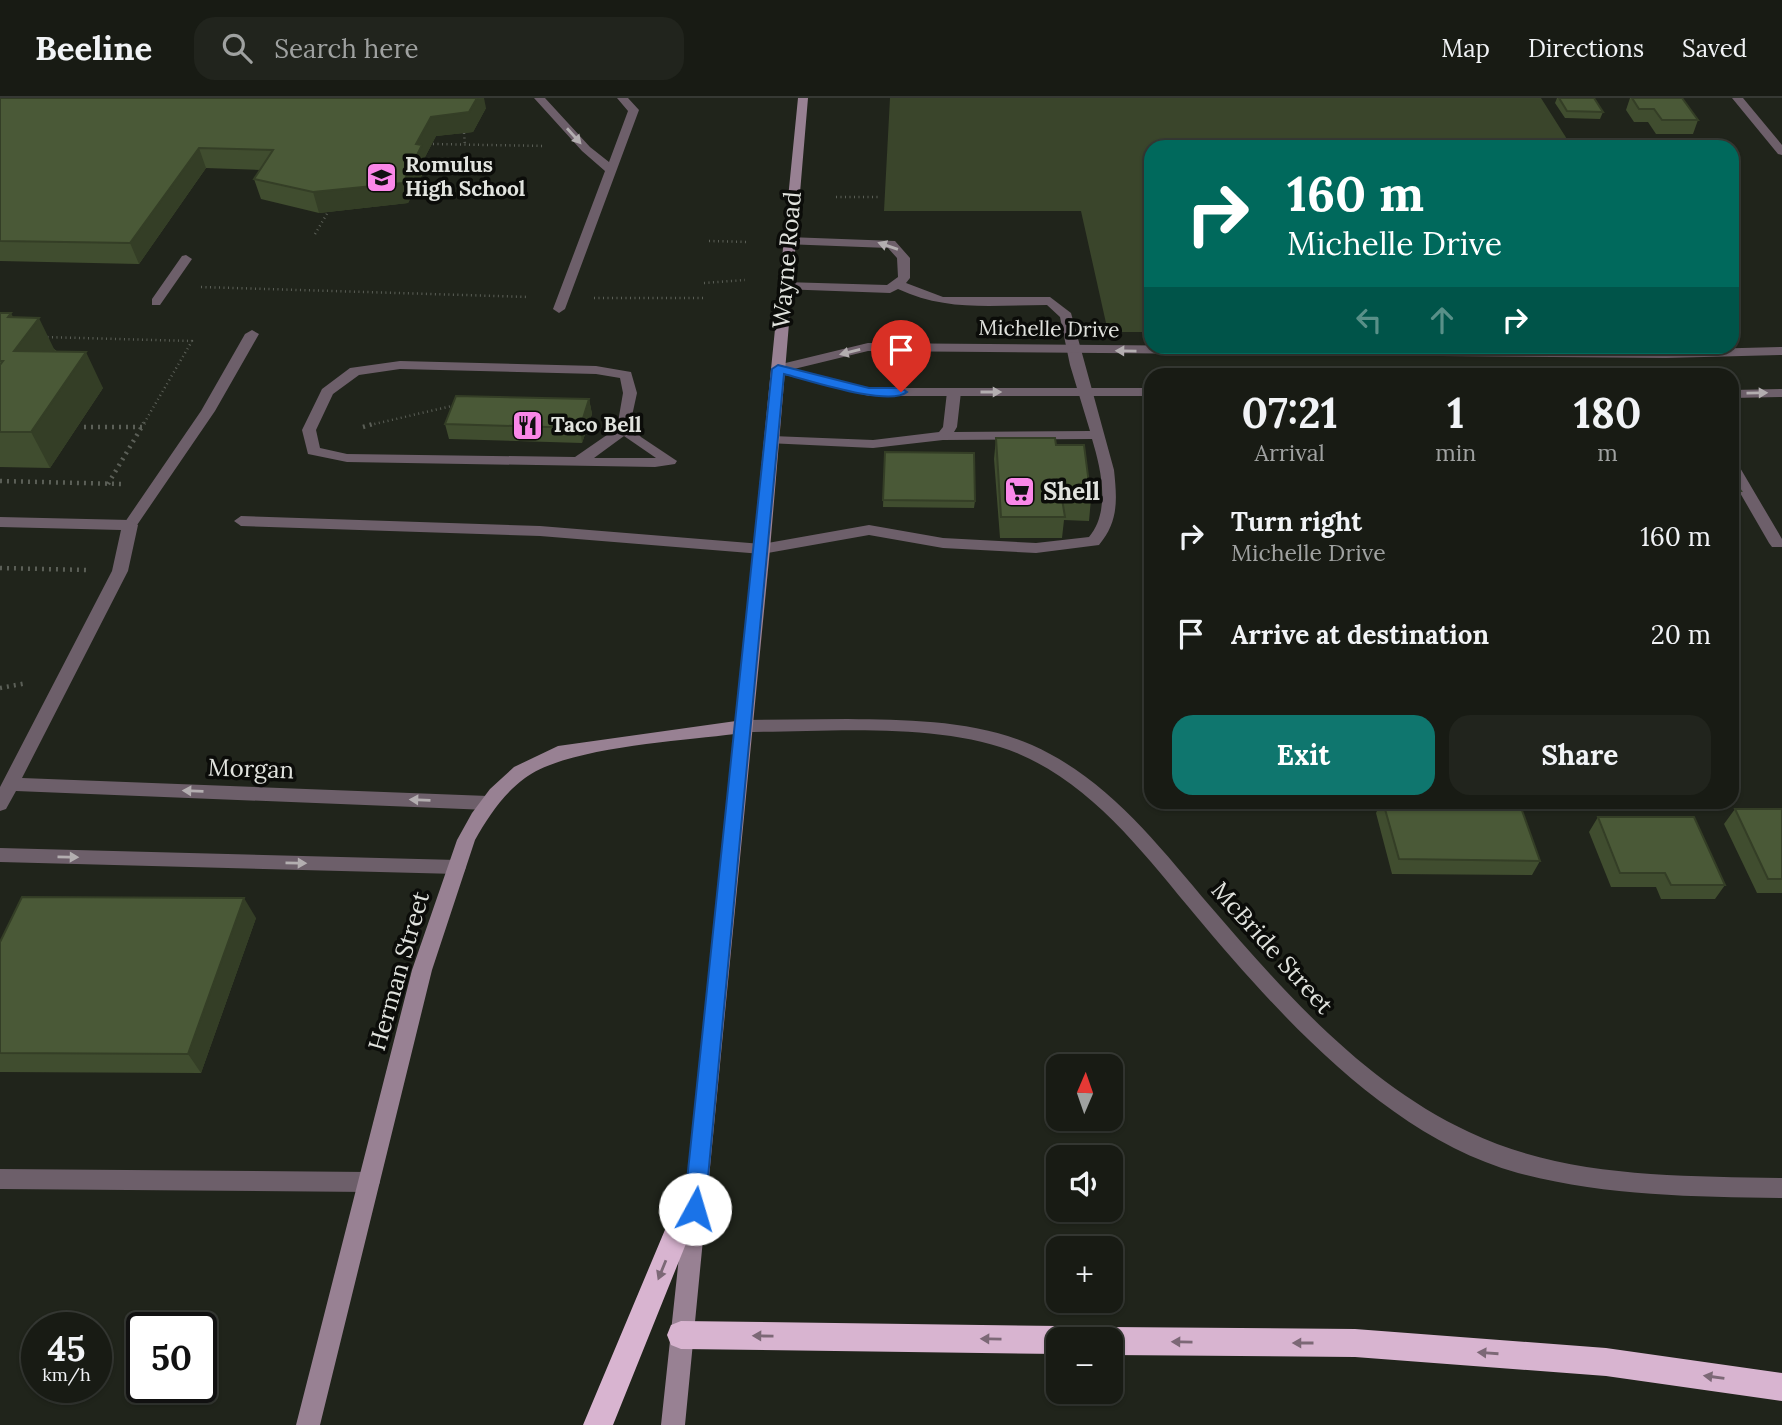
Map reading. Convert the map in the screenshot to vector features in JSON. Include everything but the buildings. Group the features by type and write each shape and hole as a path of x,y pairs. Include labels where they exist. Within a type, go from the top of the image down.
{"highway":[{"path":"598,1425 697,1184"},
{"path":"681,1335 1046,1340"},
{"path":"1123,1341 1368,1344 1606,1362 1782,1387"}],"main road":[{"name":"Wayne Road","path":"673,1425 762,549 803,98"},
{"name":"Herman Street","path":"308,1425 422,970 466,840 488,803 520,772 564,751 743,726"}],"street":[{"path":"539,98 586,149 612,171"},
{"path":"559,309 634,110 622,98"},
{"path":"1737,98 1782,152"},
{"path":"784,286 890,289 904,278 906,266 902,253 891,244 788,241"},
{"path":"156,302 186,259"},
{"path":"241,521 540,531 762,549 869,530 943,543 1036,548 1094,541 1104,530 1108,517 1107,467 1070,351 1066,316 1050,301 943,301 926,297 899,284"},
{"path":"0,804 120,571 130,525 208,411 252,334"},
{"name":"Michelle Drive","path":"778,369 868,347 1144,351"},
{"name":"Michelle Drive","path":"1739,352 1782,351"},
{"path":"400,365 596,370 626,375 630,393 623,426 626,428 636,440 670,461 347,458 313,451 309,430 327,391 355,371 400,365"},
{"path":"778,369 869,392 1144,392"},
{"path":"943,436 950,427 954,392"},
{"path":"1739,394 1782,393"},
{"path":"578,462 626,428"},
{"path":"772,440 873,444 943,436 1097,435"},
{"path":"1739,478 1777,543"},
{"path":"0,522 130,525"},
{"name":"McBride Street","path":"743,726 933,728 982,736 1024,749 1057,766 1083,785 1141,837 1307,1029 1345,1064 1392,1100 1440,1129 1509,1160 1581,1176 1639,1184 1782,1188"},
{"name":"Morgan","path":"12,783 488,803"},
{"path":"0,855 457,867"},
{"path":"0,1179 369,1182"}],"path":[{"path":"464,133 466,145"},
{"path":"433,144 552,146"},
{"path":"836,197 878,197"},
{"path":"315,234 328,212"},
{"path":"709,241 748,242"},
{"path":"704,283 745,280"},
{"path":"189,287 529,297"},
{"path":"589,298 705,299"},
{"path":"41,337 192,341 108,484"},
{"path":"311,441 447,405 460,405"},
{"path":"84,427 142,427"},
{"path":"0,481 132,484"},
{"path":"0,568 98,570"},
{"path":"0,688 31,682"}],"green space":[{"path":"890,98 1541,98 1568,140 1144,140 1144,332 1108,332 1081,211 884,211"}],"place":[{"name":"Romulus High School","path":"382,177"},
{"name":"Taco Bell","path":"528,425"},
{"name":"Shell","path":"1020,492"}],"route":[{"path":"695,1209 778,369 869,392 901,392"}]}
